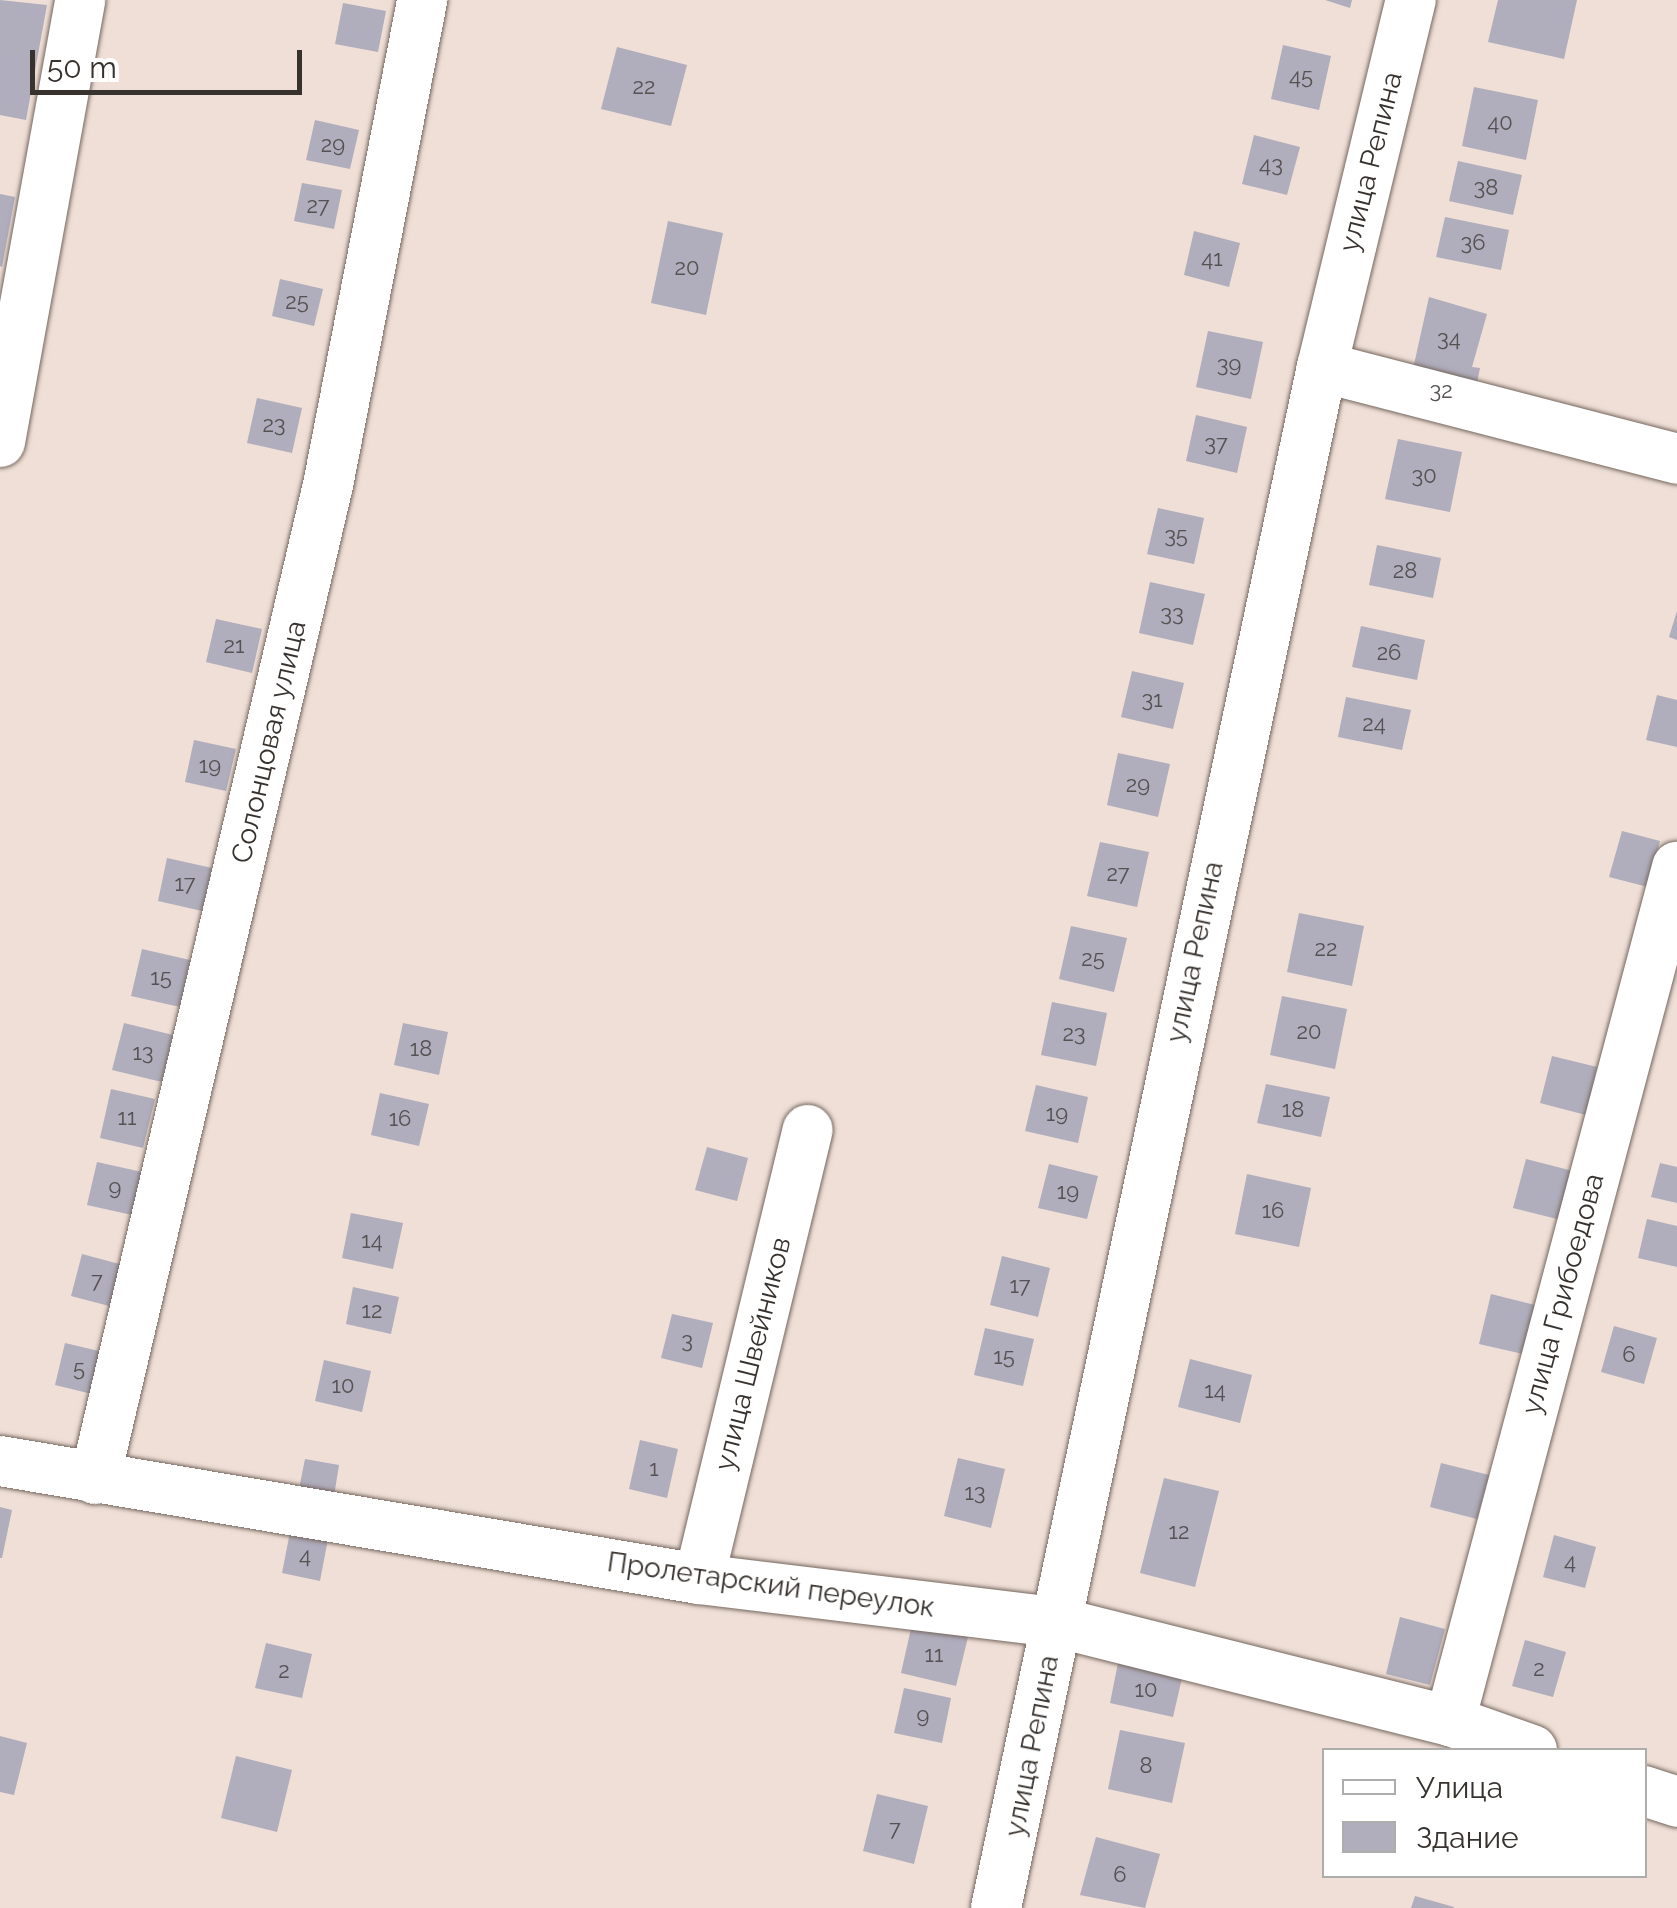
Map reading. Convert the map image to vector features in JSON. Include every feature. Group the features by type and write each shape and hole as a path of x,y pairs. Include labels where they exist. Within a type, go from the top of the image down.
{"street":[{"path":"0,442 80,0"},
{"name":"Солонцовая улица","path":"94,1479 328,485 422,0"},
{"name":"улица Репина","path":"996,1908 1322,368 1410,0"},
{"path":"1322,368 1677,460"},
{"name":"улица Грибоедова","path":"1450,1721 1677,868"},
{"name":"улица Швейников","path":"699,1579 808,1130"},
{"name":"Пролетарский переулок","path":"0,1461 699,1579 1056,1622 1450,1721 1526,1748"},
{"path":"1647,1791 1677,1802"}],"building":[{"path":"0,0 47,5 26,120 0,115"},
{"path":"1325,0 1352,0 1350,8"},
{"path":"1498,0 1577,0 1564,59 1488,42"},
{"path":"343,3 386,11 378,52 335,44"},
{"path":"1283,45 1331,56 1319,110 1271,99"},
{"path":"617,47 687,65 671,126 601,109"},
{"path":"1474,87 1538,100 1526,160 1462,146"},
{"path":"315,120 359,130 350,169 306,160"},
{"path":"1254,135 1300,147 1287,195 1242,184"},
{"path":"1458,161 1522,175 1513,215 1449,201"},
{"path":"302,183 342,190 334,229 294,221"},
{"path":"0,194 15,197 2,267 0,266"},
{"path":"1445,217 1509,230 1501,270 1436,257"},
{"path":"668,221 723,233 706,315 651,303"},
{"path":"1194,231 1240,243 1229,287 1184,275"},
{"path":"280,279 323,289 314,326 272,316"},
{"path":"1429,297 1487,314 1472,367 1480,368 1468,428 1403,414"},
{"path":"1208,331 1263,342 1251,399 1196,387"},
{"path":"257,398 302,408 292,453 247,443"},
{"path":"1196,415 1247,427 1237,473 1186,461"},
{"path":"1398,439 1462,452 1450,512 1385,499"},
{"path":"1158,508 1204,518 1194,564 1147,554"},
{"path":"1377,545 1441,558 1433,598 1369,585"},
{"path":"1150,582 1205,594 1193,645 1139,633"},
{"path":"1677,611 1677,640 1669,637"},
{"path":"216,619 262,629 252,673 206,662"},
{"path":"1361,626 1425,640 1417,680 1352,667"},
{"path":"1132,671 1184,683 1173,729 1121,717"},
{"path":"1657,695 1677,700 1677,747 1646,740"},
{"path":"1346,697 1411,710 1402,750 1338,737"},
{"path":"194,740 236,749 226,791 185,782"},
{"path":"1118,753 1170,764 1158,817 1107,805"},
{"path":"1622,831 1660,841 1648,887 1609,877"},
{"path":"1100,842 1149,852 1137,907 1087,896"},
{"path":"167,858 212,868 202,911 158,901"},
{"path":"1299,913 1364,926 1352,986 1287,972"},
{"path":"1071,926 1127,938 1114,992 1059,979"},
{"path":"142,949 190,960 180,1007 131,996"},
{"path":"1282,996 1347,1009 1335,1069 1270,1055"},
{"path":"1052,1002 1107,1013 1096,1066 1041,1055"},
{"path":"124,1023 173,1035 162,1082 112,1070"},
{"path":"403,1023 448,1032 439,1075 394,1065"},
{"path":"1552,1056 1597,1067 1586,1115 1540,1103"},
{"path":"1266,1084 1330,1097 1321,1137 1257,1123"},
{"path":"1036,1085 1088,1097 1078,1143 1025,1131"},
{"path":"111,1089 155,1099 143,1148 100,1138"},
{"path":"380,1093 429,1104 419,1146 371,1135"},
{"path":"707,1147 748,1158 737,1201 695,1190"},
{"path":"1526,1159 1573,1171 1561,1220 1513,1208"},
{"path":"97,1162 142,1172 132,1215 87,1205"},
{"path":"1660,1163 1677,1167 1677,1203 1651,1197"},
{"path":"1049,1164 1098,1176 1087,1219 1038,1208"},
{"path":"1247,1174 1311,1188 1299,1247 1235,1234"},
{"path":"351,1213 403,1223 393,1269 342,1258"},
{"path":"1647,1219 1677,1226 1677,1267 1638,1258"},
{"path":"82,1254 123,1265 113,1307 71,1296"},
{"path":"1002,1256 1050,1268 1038,1317 990,1305"},
{"path":"353,1287 399,1297 391,1334 346,1324"},
{"path":"1491,1294 1535,1305 1523,1354 1479,1344"},
{"path":"672,1314 713,1323 702,1368 661,1358"},
{"path":"1614,1326 1657,1338 1644,1384 1601,1372"},
{"path":"985,1328 1034,1339 1023,1386 974,1375"},
{"path":"65,1343 103,1352 92,1394 55,1385"},
{"path":"1190,1359 1252,1375 1240,1423 1178,1407"},
{"path":"324,1360 371,1371 362,1412 315,1401"},
{"path":"640,1440 678,1449 667,1498 629,1489"},
{"path":"958,1458 1005,1469 991,1528 944,1516"},
{"path":"305,1459 339,1465 334,1496 299,1489"},
{"path":"1441,1463 1489,1475 1477,1519 1430,1507"},
{"path":"1164,1478 1219,1491 1195,1587 1140,1573"},
{"path":"0,1507 12,1510 2,1558 0,1558"},
{"path":"290,1532 328,1539 320,1581 282,1573"},
{"path":"1554,1535 1596,1547 1585,1588 1543,1577"},
{"path":"1400,1617 1445,1629 1430,1685 1386,1674"},
{"path":"912,1624 968,1637 956,1686 901,1673"},
{"path":"1525,1640 1566,1652 1553,1697 1512,1686"},
{"path":"266,1643 312,1654 302,1698 255,1688"},
{"path":"1118,1663 1182,1678 1173,1717 1110,1703"},
{"path":"904,1688 951,1698 942,1743 894,1733"},
{"path":"1120,1730 1185,1743 1172,1803 1108,1789"},
{"path":"0,1736 27,1743 14,1795 0,1792"},
{"path":"236,1756 292,1770 277,1832 221,1818"},
{"path":"877,1794 928,1806 914,1864 863,1851"},
{"path":"1096,1837 1160,1854 1145,1908 1080,1895"},
{"path":"1415,1896 1454,1907 1454,1908 1411,1908"}]}
